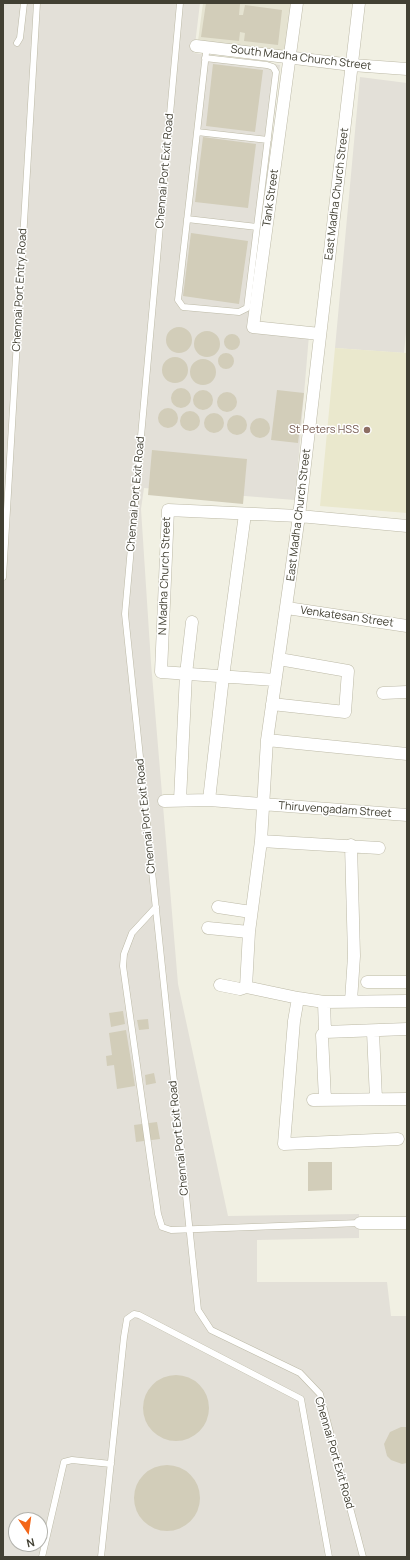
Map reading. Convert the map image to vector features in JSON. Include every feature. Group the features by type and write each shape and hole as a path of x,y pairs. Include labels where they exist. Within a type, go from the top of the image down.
{"street":[{"name":"Tank Street","path":"297,3 253,327 320,334"},
{"name":"East Madha Church Street","path":"246,987 251,912 261,840 267,740 299,516 359,3"},
{"name":"South Madha Church Street","path":"203,50 407,69"},
{"name":"N Madha Church Street","path":"275,680 161,672 168,510 299,516 407,526"},
{"path":"209,800 223,677 245,514"},
{"name":"Venkatesan Street","path":"287,608 407,626"},
{"path":"180,800 186,674 192,622"},
{"path":"272,704 345,712 348,671 279,659"},
{"path":"383,693 407,692"},
{"path":"267,740 407,754"},
{"name":"Thiruvengadam Street","path":"164,801 209,800 407,815"},
{"path":"261,840 378,848"},
{"path":"351,846 354,956 351,1001"},
{"path":"218,907 251,912"},
{"path":"208,928 249,932"},
{"path":"366,982 407,982"},
{"path":"220,985 240,990 246,987 324,1002 407,1001"},
{"path":"298,998 294,1021 284,1144 398,1139"},
{"path":"324,1002 325,1032 322,1035 326,1100"},
{"path":"325,1032 373,1032 407,1029"},
{"path":"373,1032 376,1099"},
{"path":"313,1100 407,1099"},
{"path":"360,1223 407,1223"}],"lane":[{"path":"18,43 20,38 24,3"},
{"name":"Chennai Port Entry Road","path":"3,577 36,3"},
{"name":"Chennai Port Exit Road","path":"180,3 126,614 198,1310 211,1330 300,1373 320,1394 363,1557"},
{"path":"203,50 268,65 275,69 268,140 247,308 239,312 183,307 178,300 197,132 203,50"},
{"path":"197,132 268,140"},
{"path":"187,219 257,227"},
{"path":"156,907 132,933 124,954 123,966 159,1222 162,1227 167,1230 189,1230 360,1223"},
{"path":"101,1557 126,1324 130,1316 139,1315 301,1399 329,1557"},
{"path":"42,1557 64,1462 72,1460 111,1464"}],"shaded area":[{"path":"3,3 200,3 194,53 280,65 249,328 309,335 295,500 144,488 141,509 151,663 178,984 228,1216 359,1214 359,1238 257,1240 257,1282 387,1282 391,1316 407,1316 407,1557 3,1557"},
{"path":"203,3 292,3 286,52 198,41"},
{"path":"360,77 407,83 407,323 404,353 335,348"},
{"name":"St Peters HSS","path":"335,348 407,353 407,513 320,506"}],"building":[{"path":"206,3 240,4 239,15 243,15 245,5 282,10 278,45 244,41 245,33 240,32 239,41 201,37"},
{"path":"213,64 263,70 255,132 206,126"},
{"path":"203,137 256,144 248,208 195,202"},
{"path":"191,233 248,241 239,304 183,296"},
{"path":"179,327 188,331 192,340 188,349 179,353 170,349 166,340 170,331"},
{"path":"207,331 216,335 220,344 216,353 207,357 198,353 194,344 198,335"},
{"path":"229,334 235,334 240,339 238,348 235,350 229,350 224,345 224,339"},
{"path":"223,353 229,353 234,358 232,367 229,369 223,369 218,364 218,358"},
{"path":"175,357 184,361 188,370 184,379 175,383 166,379 162,370 166,361"},
{"path":"203,359 212,363 216,372 212,381 203,385 194,381 190,372 194,363"},
{"path":"181,388 188,391 191,398 188,405 181,408 174,405 171,398 174,391"},
{"path":"203,390 210,393 213,400 210,407 203,410 196,407 193,400 196,393"},
{"path":"277,390 304,393 298,443 271,440"},
{"path":"227,392 234,395 237,402 234,409 227,412 220,409 217,402 220,395"},
{"path":"168,408 175,411 178,418 175,425 168,428 161,425 158,418 161,411"},
{"path":"190,411 197,414 200,421 197,428 190,431 183,428 180,421 183,414"},
{"path":"214,413 221,416 224,423 221,430 214,433 207,430 204,423 207,416"},
{"path":"237,415 244,418 247,425 244,432 237,435 230,432 227,425 230,418"},
{"path":"260,418 267,421 270,428 267,435 260,438 253,435 250,428 253,421"},
{"path":"152,450 247,459 243,504 148,495"},
{"path":"123,1011 125,1024 111,1027 109,1013"},
{"path":"148,1019 149,1029 139,1030 137,1020"},
{"path":"126,1030 135,1086 117,1089 114,1065 107,1066 106,1056 112,1055 109,1033"},
{"path":"154,1073 156,1083 146,1085 145,1075"},
{"path":"157,1122 160,1139 136,1142 134,1125"},
{"path":"308,1162 332,1162 332,1190 308,1191"},
{"path":"176,1375 189,1378 199,1385 206,1395 209,1408 206,1421 199,1431 189,1438 176,1441 163,1438 153,1431 146,1421 143,1408 146,1395 153,1385 163,1378"},
{"path":"401,1427 407,1427 407,1463 402,1464 391,1460 387,1456 384,1444 390,1432"},
{"path":"167,1465 180,1468 190,1475 197,1485 200,1498 197,1511 190,1521 180,1528 167,1531 154,1528 144,1521 137,1511 134,1498 137,1485 144,1475 154,1468"}],"place":[{"name":"St Peters HSS","path":"367,430"}]}
